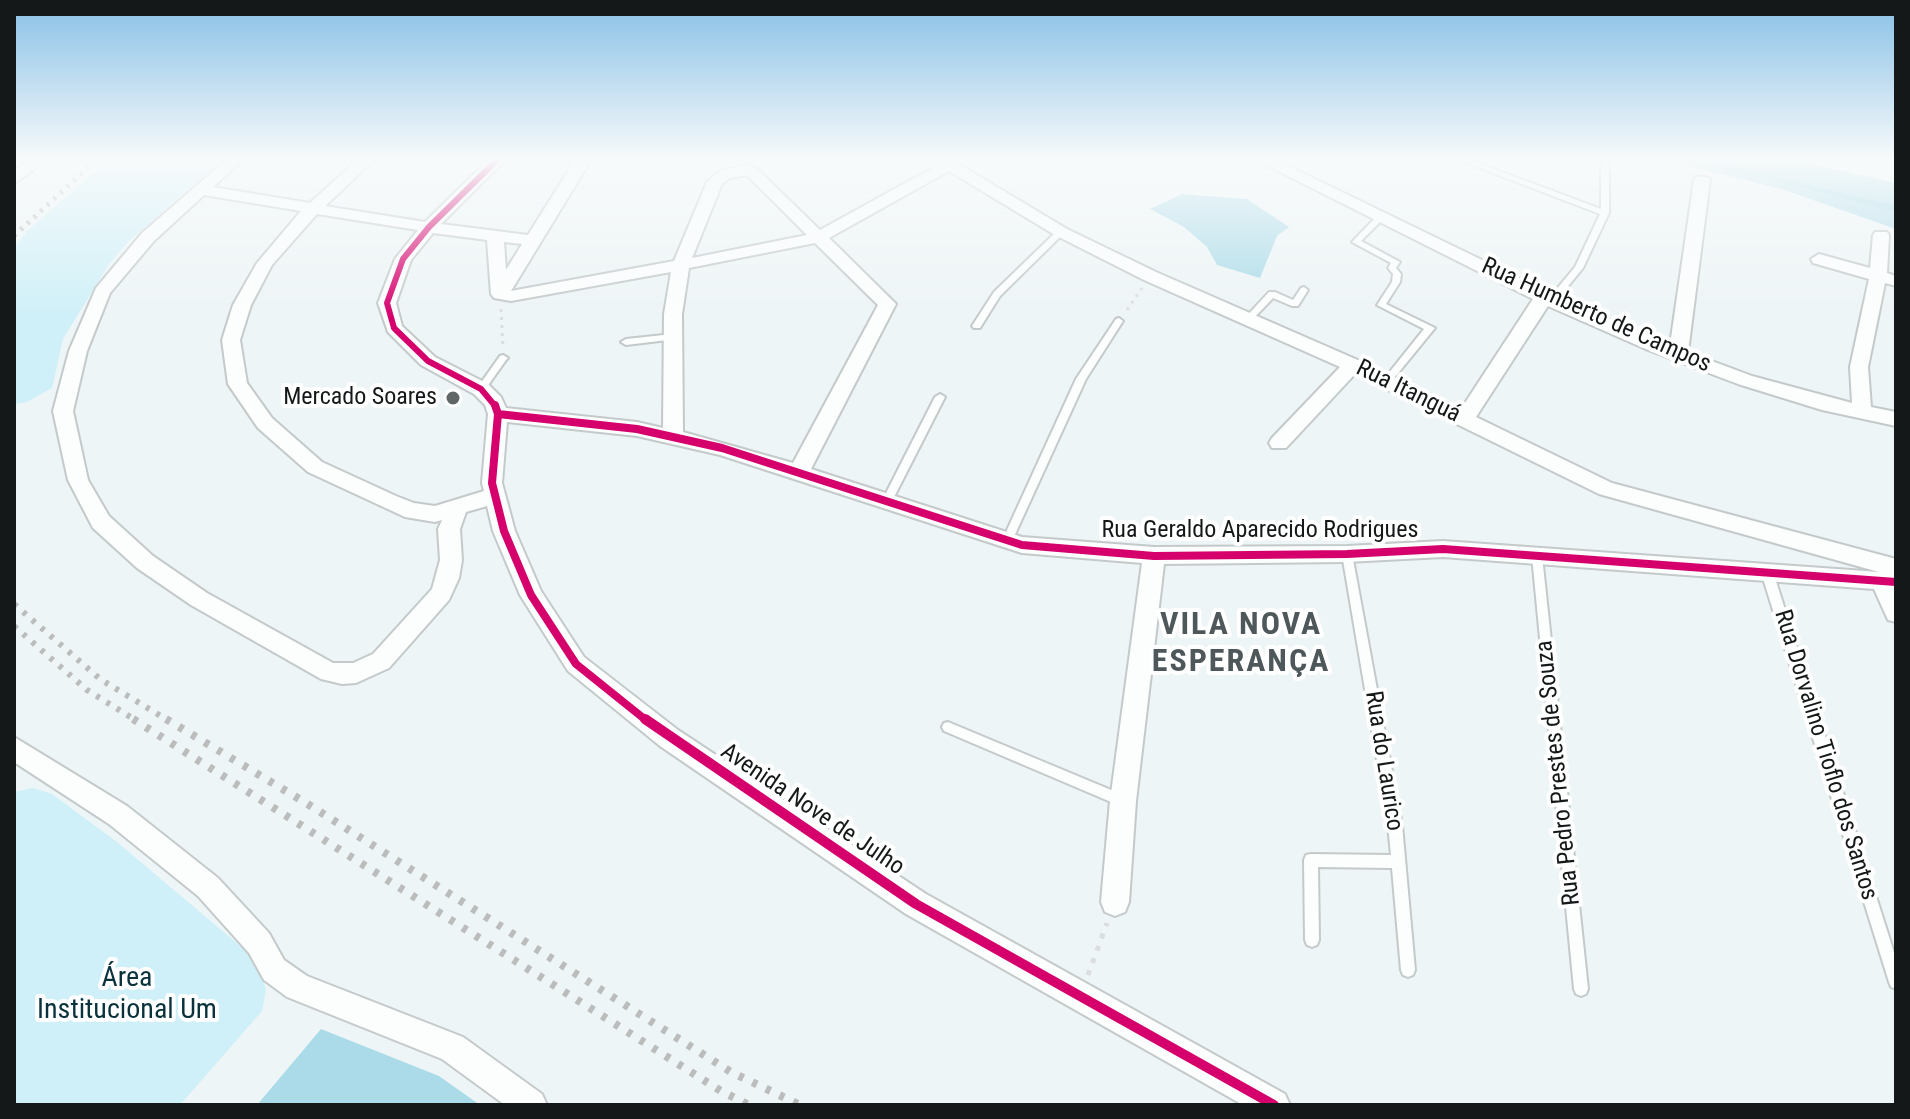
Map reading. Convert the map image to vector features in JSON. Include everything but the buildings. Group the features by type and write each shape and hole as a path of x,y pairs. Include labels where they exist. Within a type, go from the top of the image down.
{"street":[{"path":"175,212 148,237 102,292 78,351 63,411 78,480 101,522 145,562 199,599 329,672 342,674 356,673 381,661 441,594 451,560 448,506"},
{"path":"310,212 265,263 242,305 231,340 238,384 265,423 315,467 389,502 412,511 435,514 492,490"},
{"path":"349,212 535,241"},
{"path":"444,212 403,259 387,303 394,328 428,361 481,389 494,402 498,414"},
{"path":"500,294 552,212"},
{"path":"673,436 673,314 681,265 703,212"},
{"path":"792,212 885,299 887,308 798,474"},
{"path":"500,294 511,296 819,237 862,212"},
{"name":"Rua Itanguá","path":"1029,212 1061,232 1150,276 1353,365 1606,489 1833,553 1892,578"},
{"name":"Rua Humberto de Campos","path":"1374,212 1548,299 1678,355 1745,380 1893,418"},
{"path":"1678,355 1698,212"},
{"path":"1862,411 1859,367 1887,279 1881,235"},
{"path":"495,236 500,294"},
{"path":"1819,259 1887,279"},
{"path":"1464,420 1538,303 1548,299"},
{"path":"1279,443 1353,365"},
{"name":"Rua Geraldo Aparecido Rodrigues","path":"498,414 637,429 722,448 1007,541 1036,546 1154,556 1347,554 1443,549 1768,575 1833,579 1892,578"},
{"name":"Avenida Nove de Julho","path":"498,414 492,490 531,595 576,664 669,738 916,904 1274,1105"},
{"path":"1893,418 1896,438"},
{"path":"389,502 448,506"},
{"path":"412,511 441,532 449,548"},
{"path":"1833,553 1845,561 1851,571 1846,577 1833,579"},
{"path":"1115,902 1123,801 1154,556"},
{"path":"1892,578 1896,613"},
{"path":"17,755 118,815 208,887 259,943 274,970 297,987 452,1048 531,1105"}],"lane":[{"path":"1548,299 1558,293 1579,268 1605,213"},
{"path":"1382,216 1356,242 1396,262 1392,268 1397,274 1396,282 1381,305 1430,328 1387,381"},
{"path":"977,326 997,294 1061,232"},
{"path":"1248,319 1272,294 1295,304 1304,290"},
{"path":"1007,541 1081,379 1119,321"},
{"path":"626,342 673,337"},
{"path":"481,389 503,358"},
{"path":"886,503 940,397"},
{"name":"Rua do Laurico","path":"1347,554 1395,825 1408,970"},
{"name":"Rua Pedro Prestes de Souza","path":"1537,556 1581,989"},
{"name":"Rua Dorvalino Tioflo dos Santos","path":"1768,575 1896,982"},
{"path":"948,727 1123,801"},
{"path":"1312,940 1311,860 1398,862"}],"path":[{"path":"1119,321 1150,276"},
{"path":"500,294 503,358"},
{"path":"1097,952 1115,902"}],"green space":[{"path":"48,212 162,212 109,264 63,339 52,388 27,402 14,404 14,248 27,231"},
{"name":"Área Institucional Um","path":"33,788 52,794 117,842 258,961 266,990 262,1011 180,1105 14,1105 14,792"}],"shaded area":[{"path":"1156,212 1267,212 1289,227 1277,236 1260,278 1217,265 1207,247 1184,227"},
{"path":"1848,212 1896,212 1896,229"},
{"path":"321,1029 439,1076 480,1105 257,1105"}],"railway":[{"path":"14,236 40,212"},
{"path":"14,604 100,679 169,721"},
{"path":"14,626 87,690 137,721"},
{"path":"133,719 721,1091 749,1105"},
{"path":"166,719 306,803 731,1072 800,1105"}],"cycle path":[{"path":"444,212 403,259 387,303 394,328 428,361 481,389 494,402 498,414 492,483 504,531 531,595 576,664 669,738 916,904 1274,1105"},
{"path":"498,414 637,429 722,448 1022,545 1154,556 1347,554 1443,549 1896,582"}],"place":[{"name":"Mercado Soares","path":"453,398"}],"district":[{"name":"VILA NOVA ESPERANÇA","path":"1241,644"}]}
